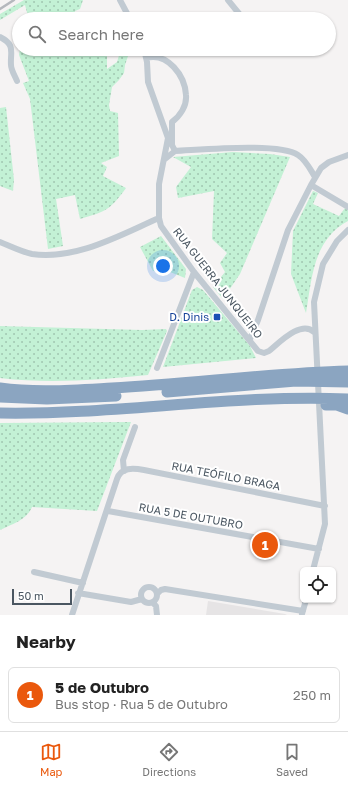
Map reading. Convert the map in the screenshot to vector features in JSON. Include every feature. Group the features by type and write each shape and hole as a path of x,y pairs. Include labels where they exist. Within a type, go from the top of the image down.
{"highway":[{"path":"0,388 55,390 95,389 296,372 348,371"},
{"path":"0,397 98,397 296,381 348,382"},
{"path":"274,398 281,404 337,405 348,409"},
{"path":"0,412 60,413 274,398 348,399"}],"street":[{"path":"120,0 126,12"},
{"path":"228,0 238,12"},
{"path":"0,37 6,40 11,48 11,66 17,81"},
{"path":"146,58 155,57 168,61 178,74 186,95 179,117 172,122 172,145 174,151"},
{"name":"RUA GUERRA JUNQUEIRO","path":"146,58 148,82 168,138 159,184 159,218 165,233 194,272 250,339 258,351 264,353 300,328 311,329 314,332"},
{"path":"165,159 174,151 248,149 289,151 305,160 315,177"},
{"path":"250,339 258,320 288,230 315,177 321,168 330,162 348,155"},
{"path":"311,185 348,207"},
{"path":"0,242 31,254 62,254 100,244 159,218"},
{"path":"314,567 325,524 321,432 314,332 314,302 323,264 336,241 348,230"},
{"path":"157,368 194,272"},
{"path":"72,615 78,592 83,583 119,474 124,471 123,460 135,427"},
{"name":"RUA TEÓFILO BRAGA","path":"124,471 138,469 325,506"},
{"name":"RUA 5 DE OUTUBRO","path":"108,511 319,548"},
{"path":"34,572 83,583"},
{"path":"158,594 152,588 147,588 141,593 142,599 145,603 153,603 157,599 161,590 165,589 302,613 305,603"},
{"path":"78,592 131,602 142,599"},
{"path":"153,603 158,610 157,615"}],"shaded area":[{"path":"208,601 285,614 287,615 206,615"}],"green space":[{"path":"24,0 83,0 80,9 75,12 27,12 25,5 0,20 0,14"},
{"path":"19,56 107,56 107,69 117,62 119,56 128,56 124,73 112,87 109,105 110,111 118,113 119,156 101,163 107,167 103,176 126,188 116,201 107,209 80,219 75,195 56,199 63,246 48,249 30,99 23,83 29,81"},
{"path":"6,107 14,180 13,191 0,186 0,108"},
{"path":"233,152 270,154 290,157 240,274 223,299 213,287 225,272 220,263 227,253 212,239 214,191 178,198 176,187 191,167 173,157"},
{"path":"313,191 318,193 313,204 339,216 345,208 348,210 348,221 336,229 321,249 316,261 306,313 291,274 293,231"},
{"path":"161,236 186,269 185,278 170,272 153,271 140,247"},
{"path":"197,287 203,290 250,346 256,358 163,367 192,290"},
{"path":"0,326 142,330 166,329 167,331 148,375 92,380 37,381 0,378"},
{"path":"131,422 97,511 32,507 23,518 0,530 0,423"}],"railway":[{"path":"0,9 14,0"}],"place":[{"name":"D. Dinis","path":"217,317"},
{"name":"5 de Outubro","path":"265,545"}]}
